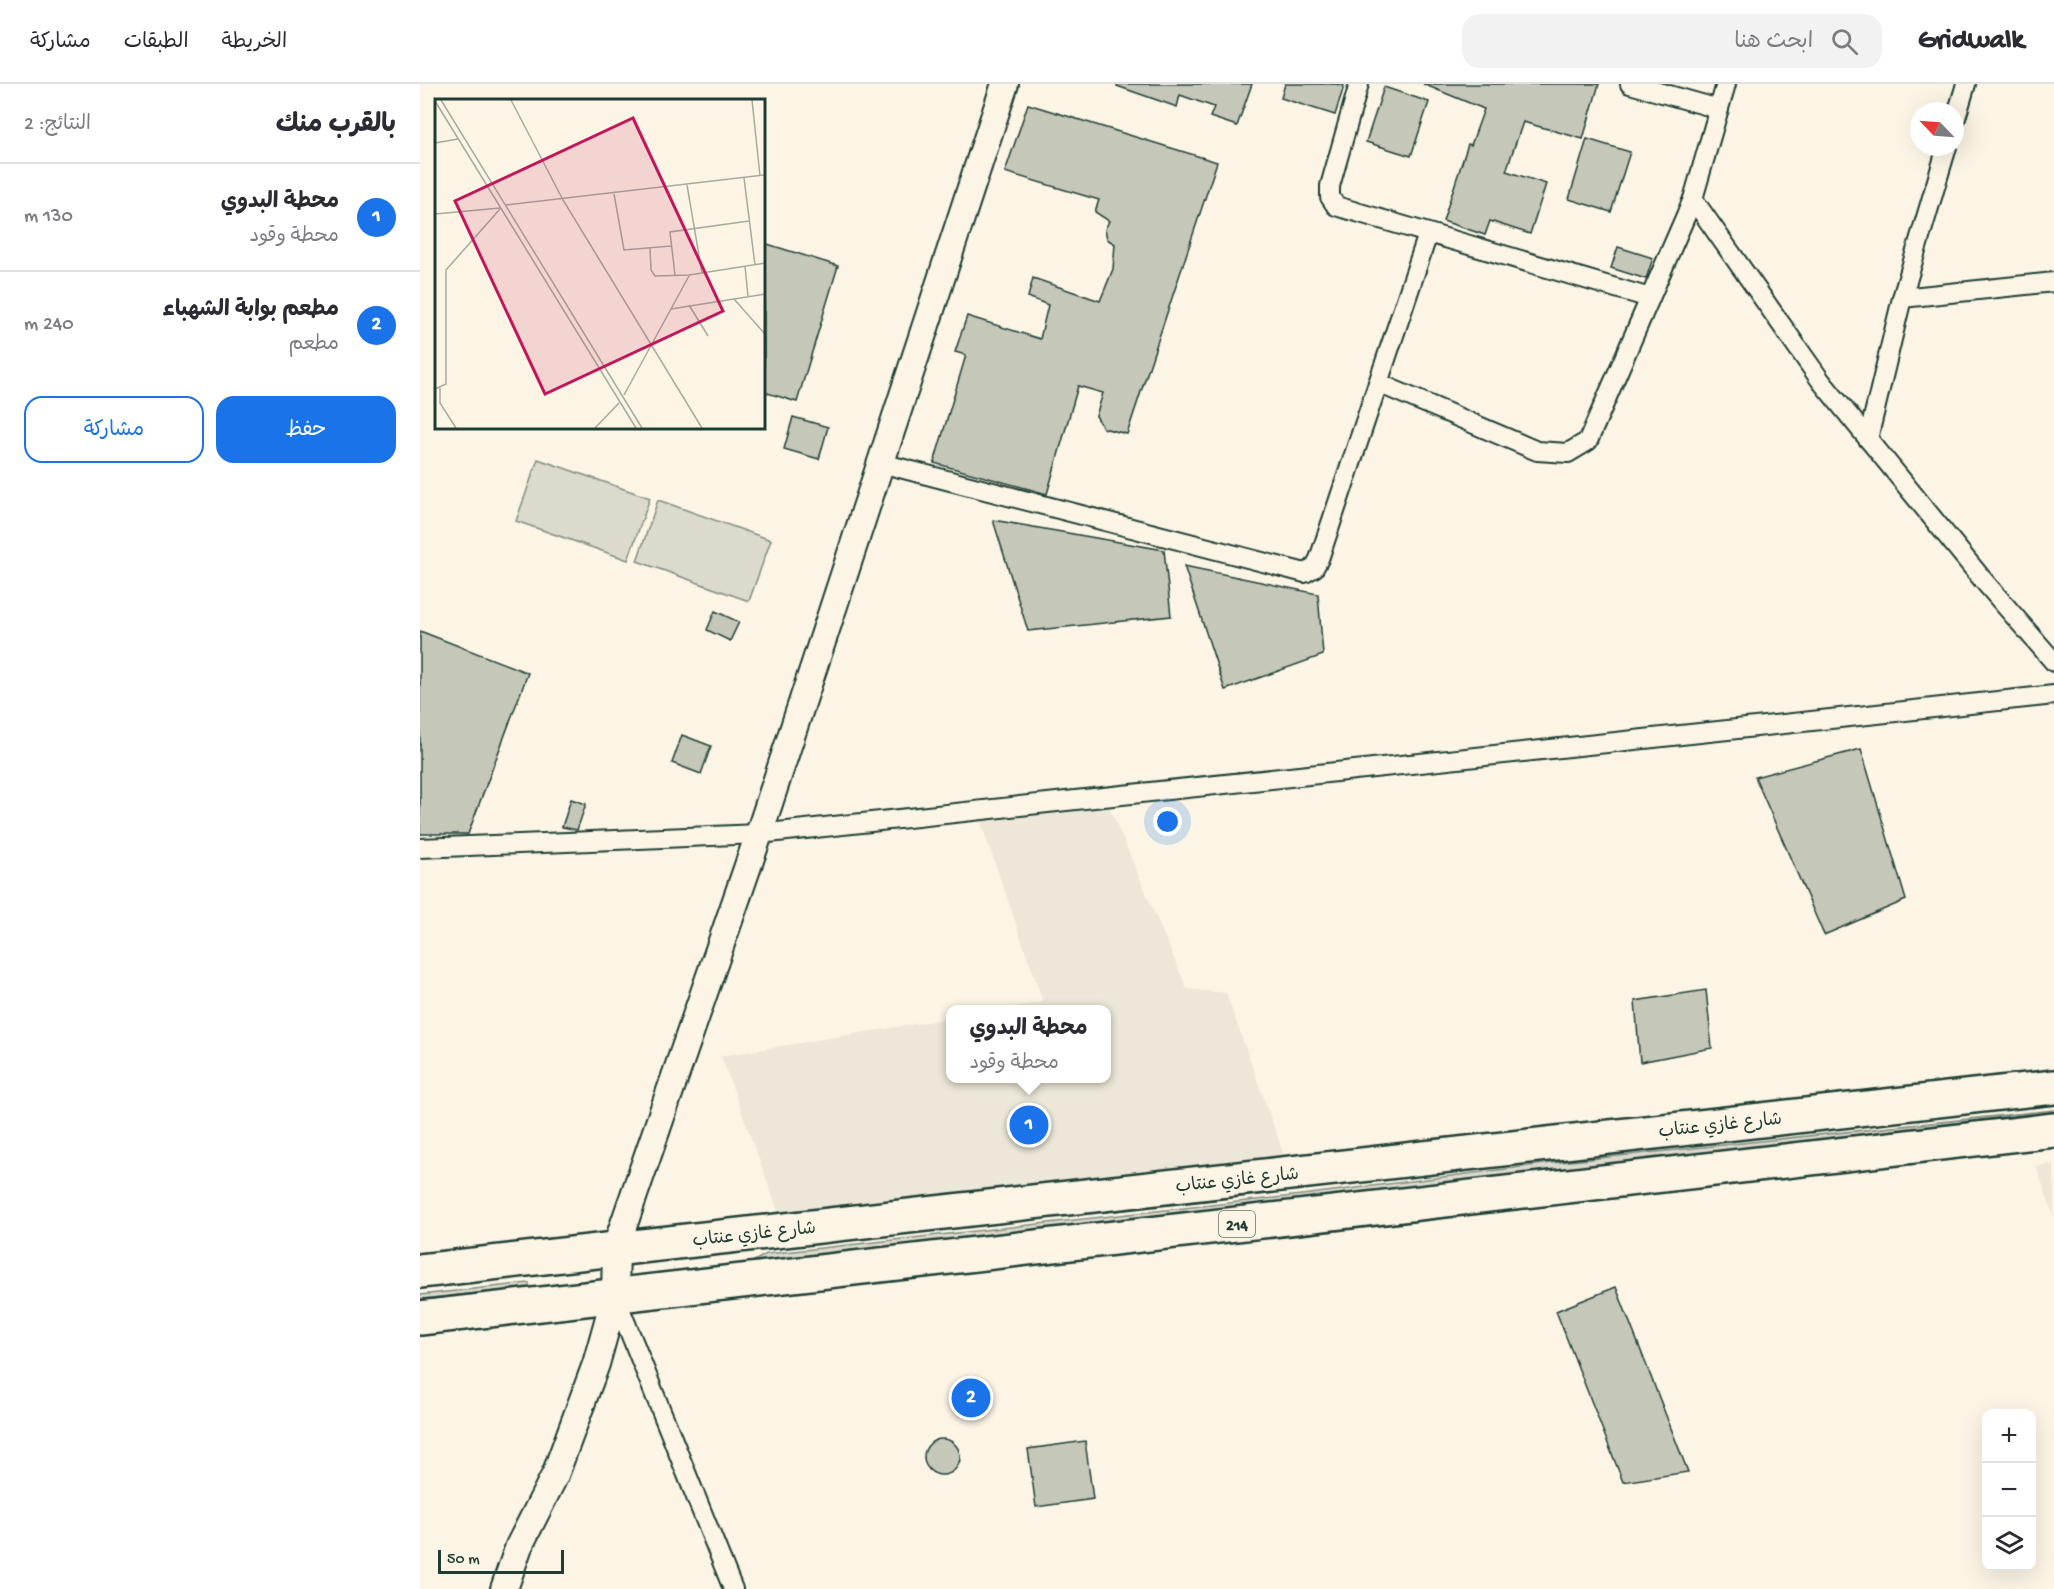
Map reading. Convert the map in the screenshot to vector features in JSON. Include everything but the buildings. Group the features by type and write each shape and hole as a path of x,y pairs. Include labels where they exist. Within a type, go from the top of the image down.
{"highway":[{"name":"شارع غازي عنتاب","path":"420,1271 616,1247 2054,1087"},
{"name":"214","path":"420,1318 2054,1130"}],"street":[{"path":"504,1589 519,1546 555,1475 596,1364 615,1296 616,1247 759,834 1005,84"},
{"path":"1359,84 1330,186 1330,197 1341,210 1650,298"},
{"path":"1630,84 1719,109"},
{"path":"1378,384 1537,451 1568,453 1588,441 1693,199 1726,84"},
{"path":"1961,102 1966,84"},
{"path":"1868,438 1902,298 1944,156"},
{"path":"1693,199 1821,381 2054,662"},
{"path":"881,463 1305,573 1314,568 1319,559 1428,234"},
{"path":"1902,298 2054,282"},
{"path":"420,848 759,834 2054,695"},
{"path":"615,1296 733,1589"}],"shaded area":[{"path":"538,459 650,498 628,560 516,521"},
{"path":"658,500 771,540 749,601 637,561"},
{"path":"1105,797 1187,989 1226,993 1285,1158 785,1230 721,1056 946,1019 946,1083 1111,1083 1111,1005 1025,1005 1043,1002 977,811"},
{"path":"2054,1110 2054,1118 664,1277 665,1272 752,1262 767,1254 1302,1195 1552,1163"},
{"path":"2054,1164 2054,1217 2036,1166"},
{"path":"529,1283 530,1288 420,1299 420,1295"}],"place":[{"name":"محطة البدوي","path":"1029,1125"},
{"name":"مطعم بوابة الشهباء","path":"971,1398"}]}
